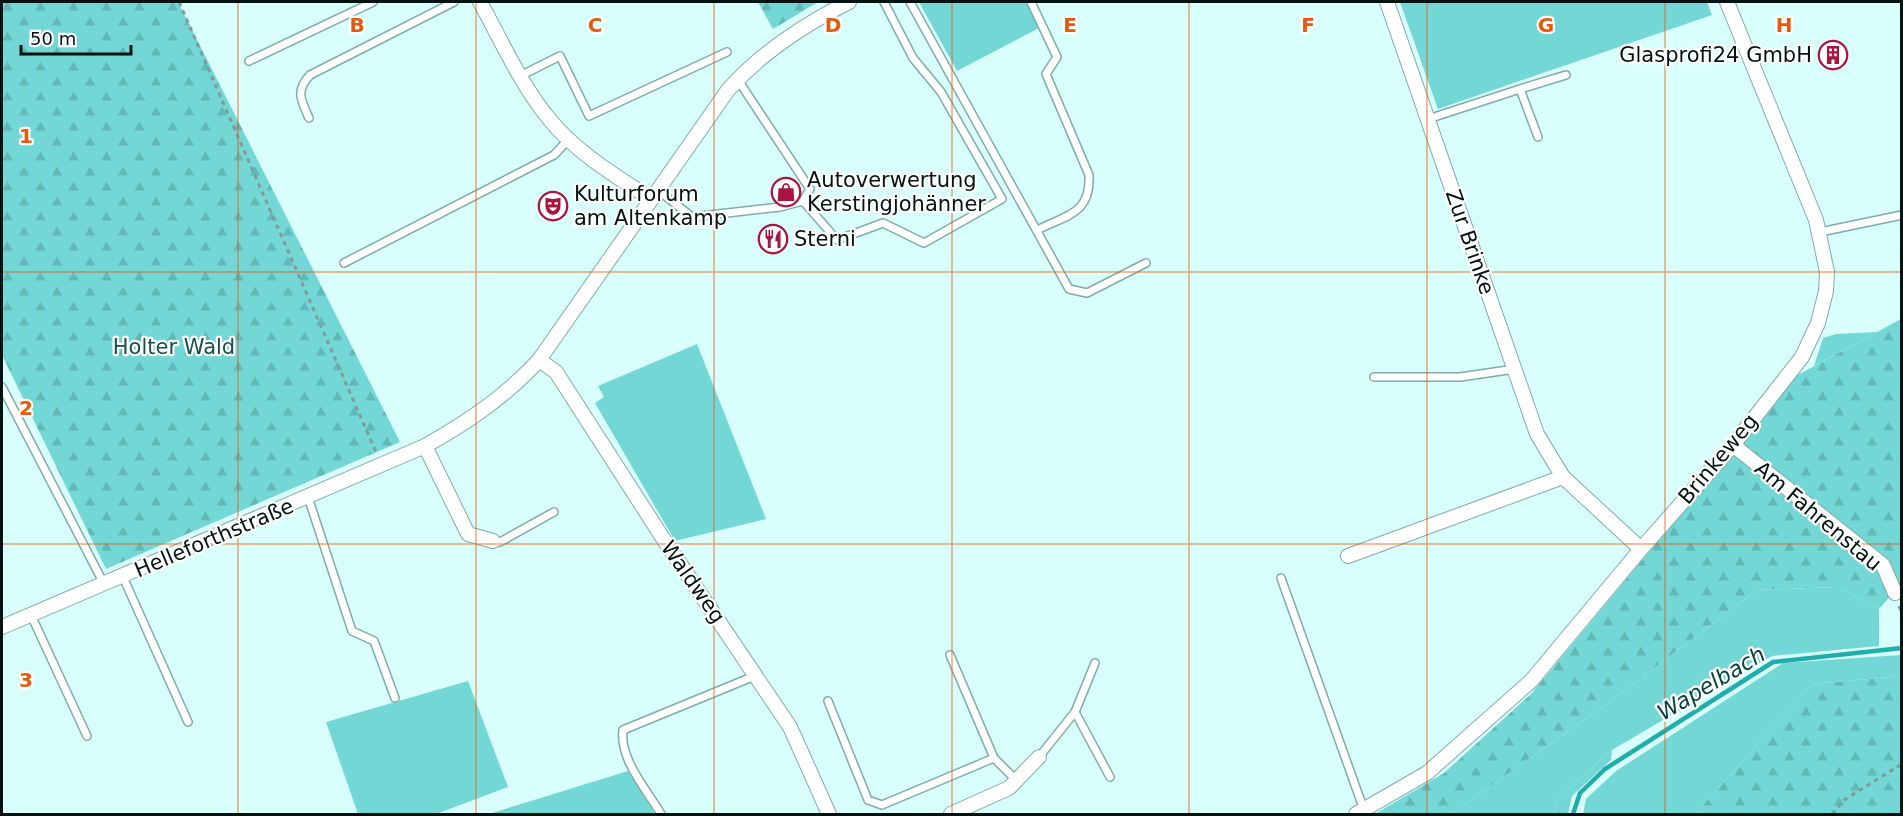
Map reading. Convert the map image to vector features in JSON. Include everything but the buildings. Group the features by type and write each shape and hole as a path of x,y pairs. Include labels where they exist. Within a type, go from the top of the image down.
{"street":[{"path":"480,2 520,76 551,121 597,163 654,195"},
{"name":"Helleforthstraße","path":"2,627 309,498 425,446 487,408 520,381 539,360 738,79 773,47 849,2"},
{"name":"Zur Brinke","path":"1387,2 1538,434 1563,477 1641,549"},
{"name":"Brinkeweg","path":"1360,812 1427,773 1531,681 1641,549 1733,446 1802,357 1818,323 1826,291 1827,272 1820,232 1727,2"},
{"name":"Waldweg","path":"539,360 556,372 666,543 757,675 790,727 830,814"},
{"path":"425,446 468,534 493,541"},
{"name":"Am Fahrenstau","path":"1733,446 1882,565 1895,593"},
{"path":"1348,556 1563,477"},
{"path":"951,814 1009,788 1039,757"}],"lane":[{"path":"249,61 373,2"},
{"path":"309,118 299,96 302,84 310,75 454,2"},
{"path":"803,201 837,240 883,223 924,243 1002,199 942,92 913,58 884,2"},
{"path":"910,2 1070,289 1088,293 1146,263"},
{"path":"1031,2 1057,57 1046,74 1089,175 1086,202 1080,208 1036,230"},
{"path":"520,76 560,57 589,116 727,52"},
{"path":"1428,119 1566,75"},
{"path":"654,195 692,217 780,207 803,201 810,189 738,79"},
{"path":"1520,89 1538,137"},
{"path":"344,263 554,154 570,138"},
{"path":"1820,232 1902,215"},
{"path":"1374,377 1460,377 1515,369"},
{"path":"2,387 105,585"},
{"path":"309,498 352,631 374,640 395,698"},
{"path":"493,541 500,542 554,512"},
{"path":"123,577 188,722"},
{"path":"1281,578 1360,812"},
{"path":"31,615 87,736"},
{"path":"950,655 994,758 1017,781"},
{"path":"1039,757 1075,712 1095,663"},
{"path":"661,814 626,755 622,741 623,730 632,724 757,675"},
{"path":"828,701 868,800 882,805 994,758"},
{"path":"1075,712 1110,777"}],"path":[{"path":"179,2 382,465"},
{"path":"1832,814 1844,800 1902,764"}],"green space":[{"name":"Holter Wald","path":"2,2 178,2 400,442 106,569 2,355"},
{"path":"758,2 818,2 773,29"},
{"path":"919,2 1026,2 1039,28 957,71"},
{"path":"1400,2 1707,2 1712,15 1438,109"},
{"path":"1901,319 1901,584 1879,609 1837,587 1757,590 1615,698 1451,814 1375,814 1444,773 1531,694 1794,377"},
{"path":"1877,332 1814,366 1823,338 1836,334"},
{"path":"697,344 766,519 675,541 595,403 604,397 598,386"},
{"path":"1837,587 1879,609 1879,646 1772,656 1612,750 1559,797 1554,814 1451,814 1615,698 1757,590"},
{"path":"1901,655 1901,676 1812,684 1695,814 1583,814 1586,799 1616,771 1783,663"},
{"path":"1901,676 1901,814 1695,814 1812,684"},
{"path":"468,681 508,787 436,814 358,814 326,722"},
{"path":"1612,750 1611,760 1572,796 1568,814 1554,814 1559,797"},
{"path":"628,771 655,814 489,814"}],"waterway":[{"name":"Wapelbach","path":"1573,814 1580,793 1605,769 1773,662 1902,648"}],"place":[{"name":"Glasprofi24 GmbH","path":"1833,55"},
{"name":"Autoverwertung Kerstingjohänner","path":"786,192"},
{"name":"Kulturforum am Altenkamp","path":"553,206"},
{"name":"Sterni","path":"773,239"}]}
